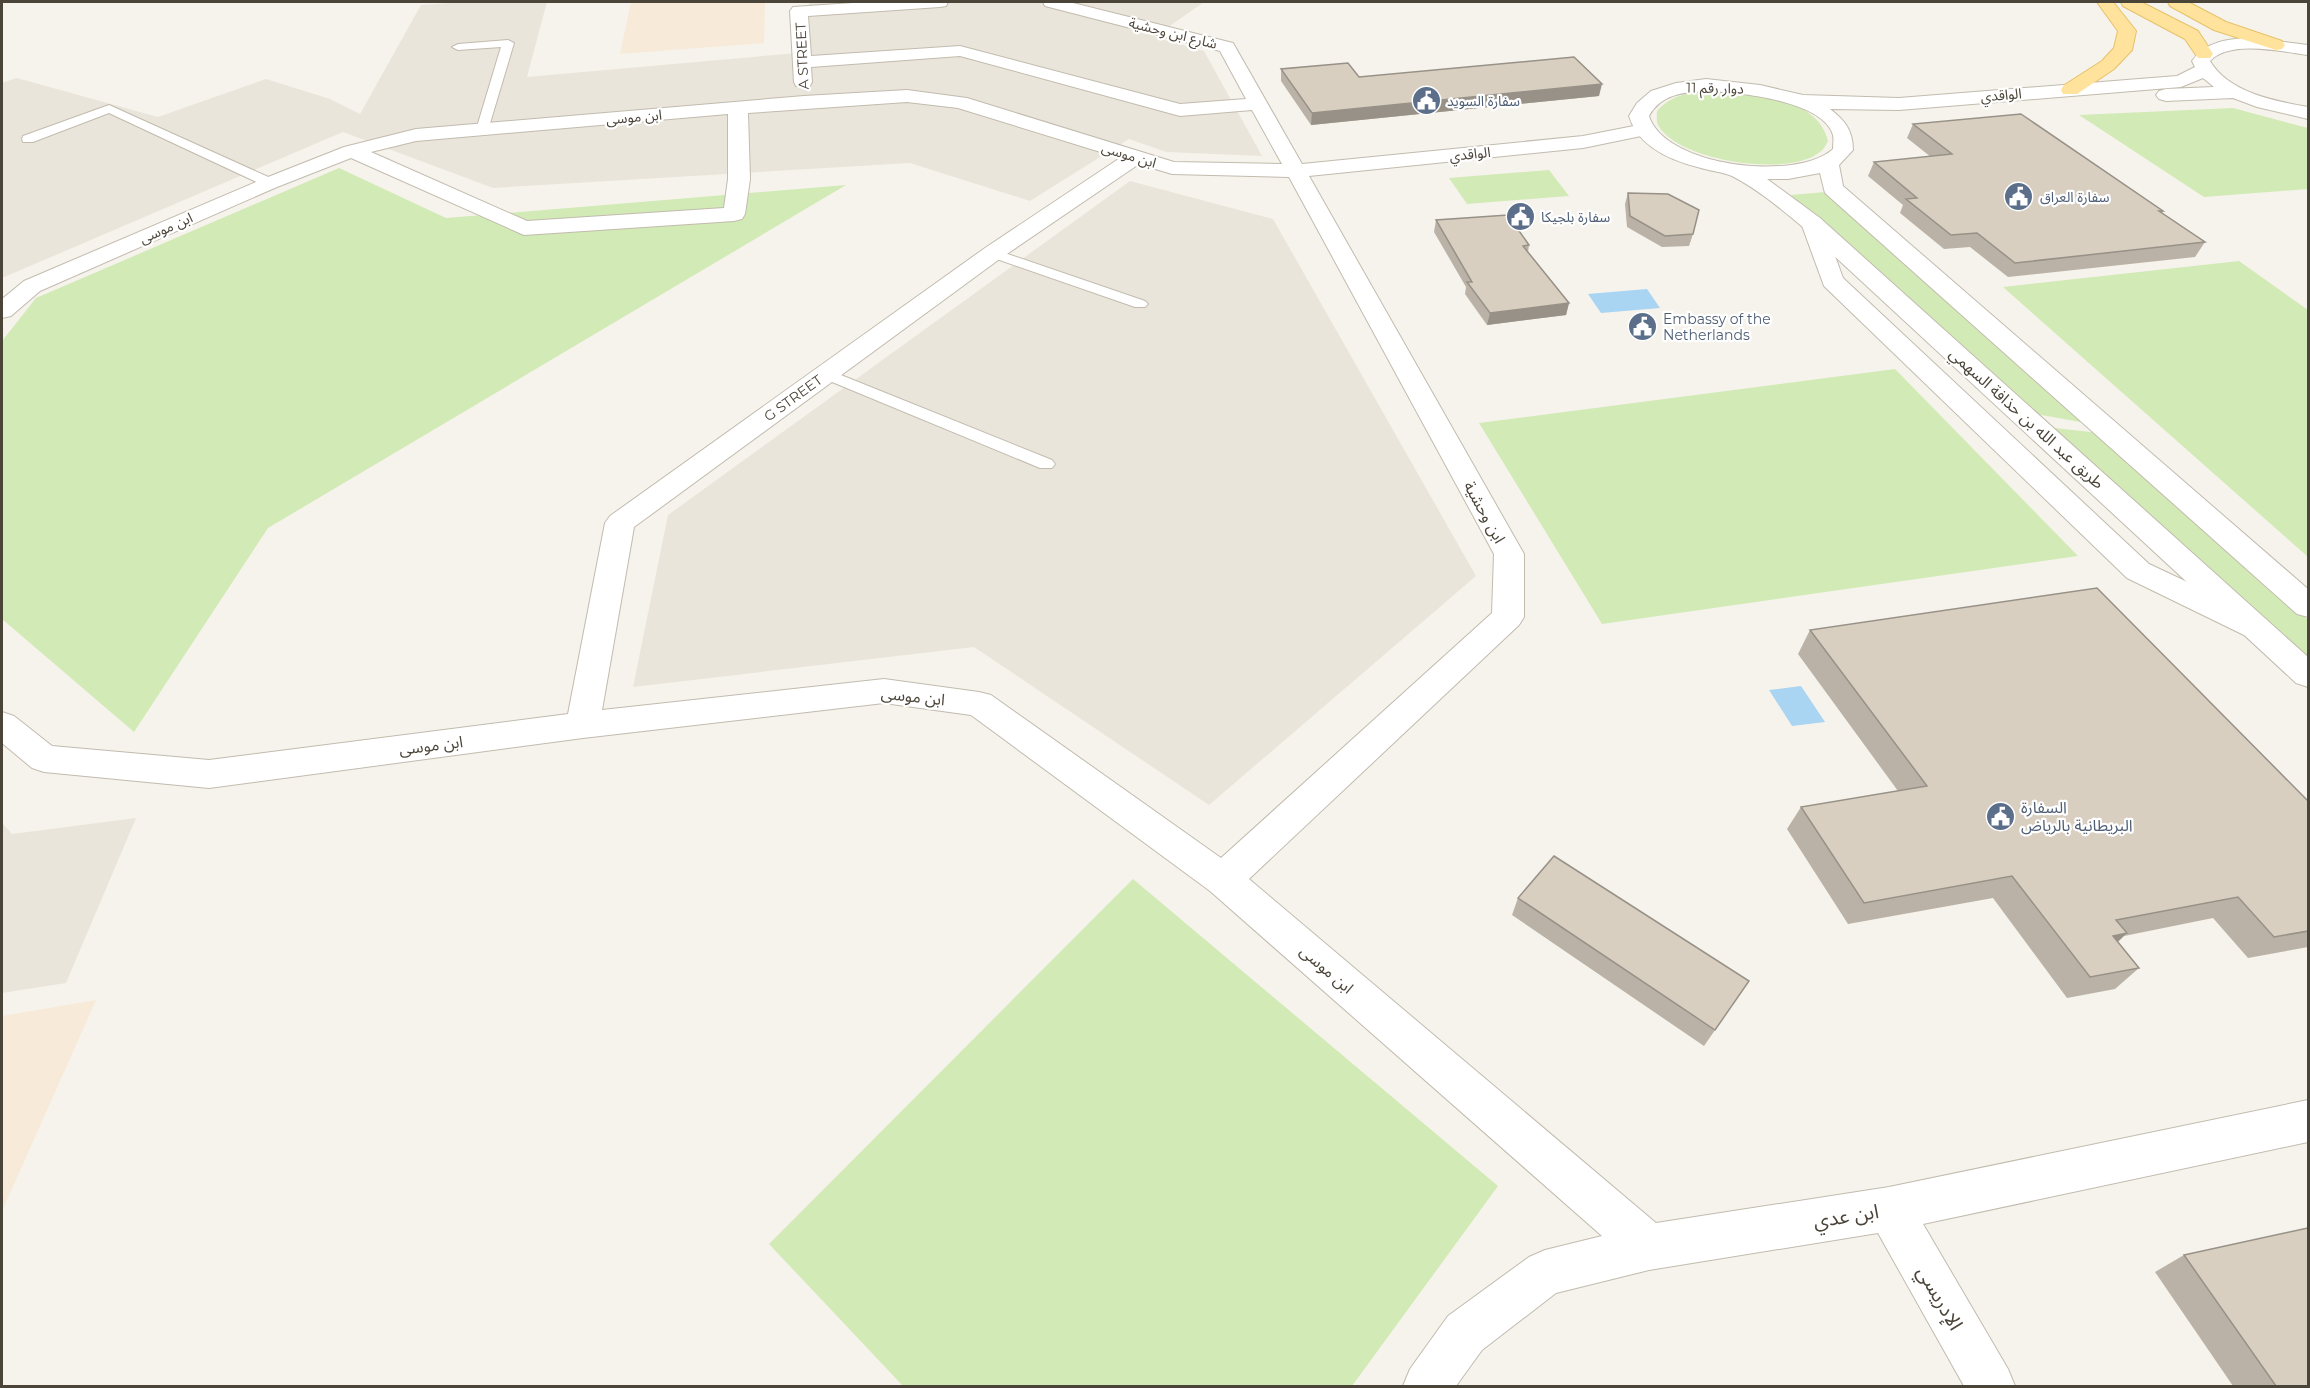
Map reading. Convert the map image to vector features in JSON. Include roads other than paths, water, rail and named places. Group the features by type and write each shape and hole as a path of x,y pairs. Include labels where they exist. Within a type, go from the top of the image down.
{"main road":[{"path":"2070,90 2108,65 2123,50 2127,31 2105,2"},
{"path":"2129,2 2192,35 2204,62"},
{"path":"2176,2 2220,26 2276,45"}],"street":[{"name":"A STREET","path":"804,102 799,11 940,2"},
{"name":"شارع ابن وحشية","path":"1051,2 1227,47 1295,171"},
{"name":"الواقدي","path":"1796,100 1846,104 1899,104 2181,81 2204,62 2214,49 2230,45 2276,45 2308,50"},
{"path":"802,62 960,51 1180,110 1258,104"},
{"path":"2204,62 2221,84 2236,92 2263,102 2308,113"},
{"name":"دوار رقم 11","path":"1651,136 1639,116 1644,104 1658,94 1679,88 1706,85 1737,86 1767,91 1796,100 1827,116 1843,134"},
{"name":"الواقدي","path":"1884,122 2189,93 2236,92"},
{"name":"ابن موسى","path":"2,311 32,286 270,183 351,151 416,135 804,102 907,96 960,102 1172,168 1295,171"},
{"path":"351,151 524,228 734,214 739,179 738,108"},
{"path":"1651,136 1698,161 1738,171 1773,173 1805,171 1828,163 1843,150 1843,134 1863,128"},
{"name":"الواقدي","path":"1295,171 1651,136"},
{"name":"G STREET","path":"583,725 620,523 993,253 1136,157"},
{"path":"1828,163 1833,188 2308,606"},
{"name":"ابن وحشية","path":"1223,880 1508,617 1509,554 1295,171"},
{"name":"طريق عبد الله بن حذافة السهمي","path":"1738,171 1770,189 1812,223 2308,675"},
{"path":"1812,223 1832,280 2138,571 2256,628"},
{"name":"ابن موسى","path":"2,725 44,759 209,774 583,725 884,691 979,704 1223,880 1649,1248"},
{"name":"ابن عدي","path":"1426,1386 1465,1333 1545,1273 1649,1248 1889,1209 2308,1121"},
{"name":"الإدريسي","path":"1889,1209 1991,1386"}],"lane":[{"path":"458,47 508,43 482,130"},
{"path":"28,139 109,110 270,183"},
{"path":"993,253 1140,304"},
{"path":"826,374 1046,464"}],"water":[{"path":"1647,289 1660,308 1601,313 1588,294"},
{"path":"1801,686 1825,722 1792,726 1769,690"}],"place":[{"name":"سفارة السويد","path":"1426,101"},
{"name":"سفارة العراق","path":"2019,197"},
{"name":"سفارة بلجيكا","path":"1520,217"},
{"name":"Embassy of the Netherlands","path":"1642,327"},
{"name":"السفارة البريطانية بالرياض","path":"2000,816"}]}
